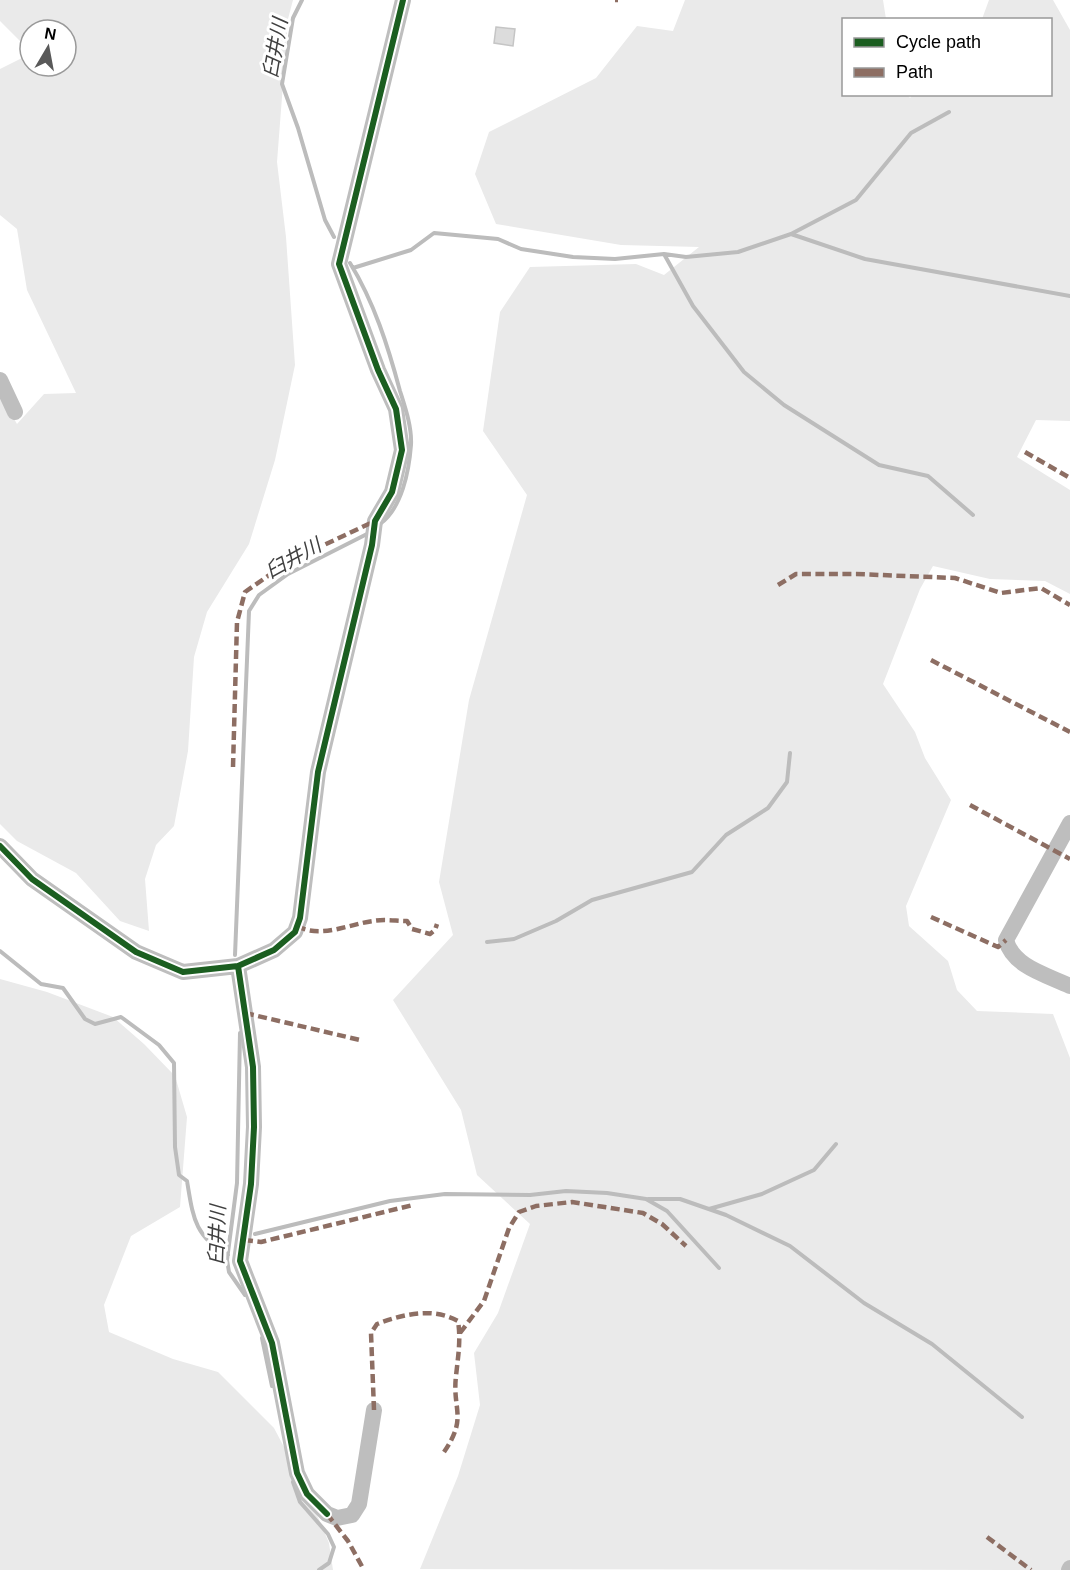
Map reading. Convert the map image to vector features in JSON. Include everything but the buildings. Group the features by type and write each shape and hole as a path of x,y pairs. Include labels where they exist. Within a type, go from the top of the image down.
{"street":[{"path":"0,846 32,879 136,952 183,972 238,966 274,950 295,932 300,918 318,772 372,545 375,521 392,492 402,450 396,409 378,370 339,264 403,0"},
{"path":"0,380 15,412"},
{"path":"1070,823 1006,940 1009,952 1017,961 1070,986"},
{"path":"238,966 253,1066 254,1127 252,1185 240,1261 272,1343 297,1473 307,1494 327,1514 337,1518 352,1515 359,1504 374,1410"}],"shaded area":[{"path":"0,0 293,0 288,19 277,162 286,237 295,365 275,460 249,544 207,612 194,657 188,751 174,826 156,845 145,879 149,931 120,921 76,873 17,841 0,824 0,394 17,424 44,394 76,393 27,290 17,229 0,215 0,69 18,60 18,78 78,78 78,18 18,18 18,39 0,21"},
{"path":"685,0 883,0 886,18 842,18 842,96 908,96 910,98 912,96 1052,96 1052,18 982,18 989,0 1053,0 1070,30 1070,421 1036,420 1017,457 1070,490 1070,594 1045,581 990,579 933,566 920,589 883,684 915,732 925,758 951,800 906,906 909,926 948,961 957,990 977,1011 1053,1014 1070,1058 1070,1570 420,1569 458,1476 480,1405 474,1353 498,1313 530,1224 477,1175 461,1110 393,1000 453,935 439,882 469,700 527,495 483,431 500,312 530,267 636,264 664,275 699,247 621,245 496,224 475,174 489,132 596,78 637,26 673,31"},
{"path":"0,979 47,992 113,1017 144,1044 175,1076 187,1117 180,1207 131,1236 104,1305 109,1332 173,1359 218,1372 274,1428 306,1489 329,1543 333,1570 0,1570"}],"waterway":[{"name":"臼井川","path":"302,0 293,18 282,84 298,128 325,220 334,237"},
{"path":"353,268 411,250 434,233 498,239 521,249 573,257 615,259 664,254 686,257 738,252 791,234 856,200 911,133 949,112"},
{"path":"791,234 865,259 1070,296"},
{"path":"664,254 693,306 744,372 784,405 879,465 928,476 973,515"},
{"name":"臼井川","path":"350,263 380,325 406,410 410,431 410,455 403,488 394,509 380,524"},
{"name":"臼井川","path":"235,955 249,611 259,595 288,574 367,534"},
{"path":"487,942 514,939 556,921 592,900 692,872 726,835 768,808 787,782 790,753"},
{"path":"0,951 41,984 63,988 85,1019 95,1024 121,1017 159,1045 174,1063 175,1147 179,1175 187,1181 191,1205 202,1233 208,1241 228,1255"},
{"name":"臼井川","path":"240,1033 237,1183 227,1260 229,1272 245,1295"},
{"path":"709,1209 762,1194 814,1170 836,1144"},
{"path":"255,1234 390,1201 445,1194 530,1195 566,1191 607,1193 646,1199 667,1211 719,1268"},
{"path":"648,1199 680,1199 726,1215 790,1246 864,1303 932,1344 1022,1417"},
{"name":"臼井川","path":"262,1338 272,1386"},
{"name":"臼井川","path":"293,1482 300,1502 328,1534 334,1547 329,1563 319,1570"}],"marked path":[{"path":"1025,452 1070,478"},
{"path":"233,767 237,622 245,592 288,562 375,521"},
{"path":"778,585 796,574 955,578 1001,593 1041,588 1070,605"},
{"path":"931,660 1070,732"},
{"path":"970,805 1070,859"},
{"path":"931,917 998,947 1006,940"},
{"path":"297,926 306,930 325,931 377,920 407,921 412,929 430,934 435,930 437,924"},
{"path":"245,1013 360,1040"},
{"path":"460,1333 484,1301 509,1228 519,1212 536,1206 572,1202 643,1213 662,1224 686,1246"},
{"path":"244,1240 261,1242 413,1205"},
{"path":"374,1410 371,1333 377,1324 397,1317 428,1313 458,1321 459,1342 455,1388 458,1414 455,1430 444,1452"},
{"path":"327,1514 348,1541 364,1570"},
{"path":"987,1537 1031,1570"}],"cycle path":[{"path":"0,846 32,879 136,952 183,972 238,966 274,950 295,932 300,918 318,772 372,545 375,521 392,492 402,450 396,409 378,370 339,264 403,0"},
{"path":"238,966 253,1067 254,1127 251,1184 240,1261 272,1343 297,1473 307,1494 327,1514"}]}
